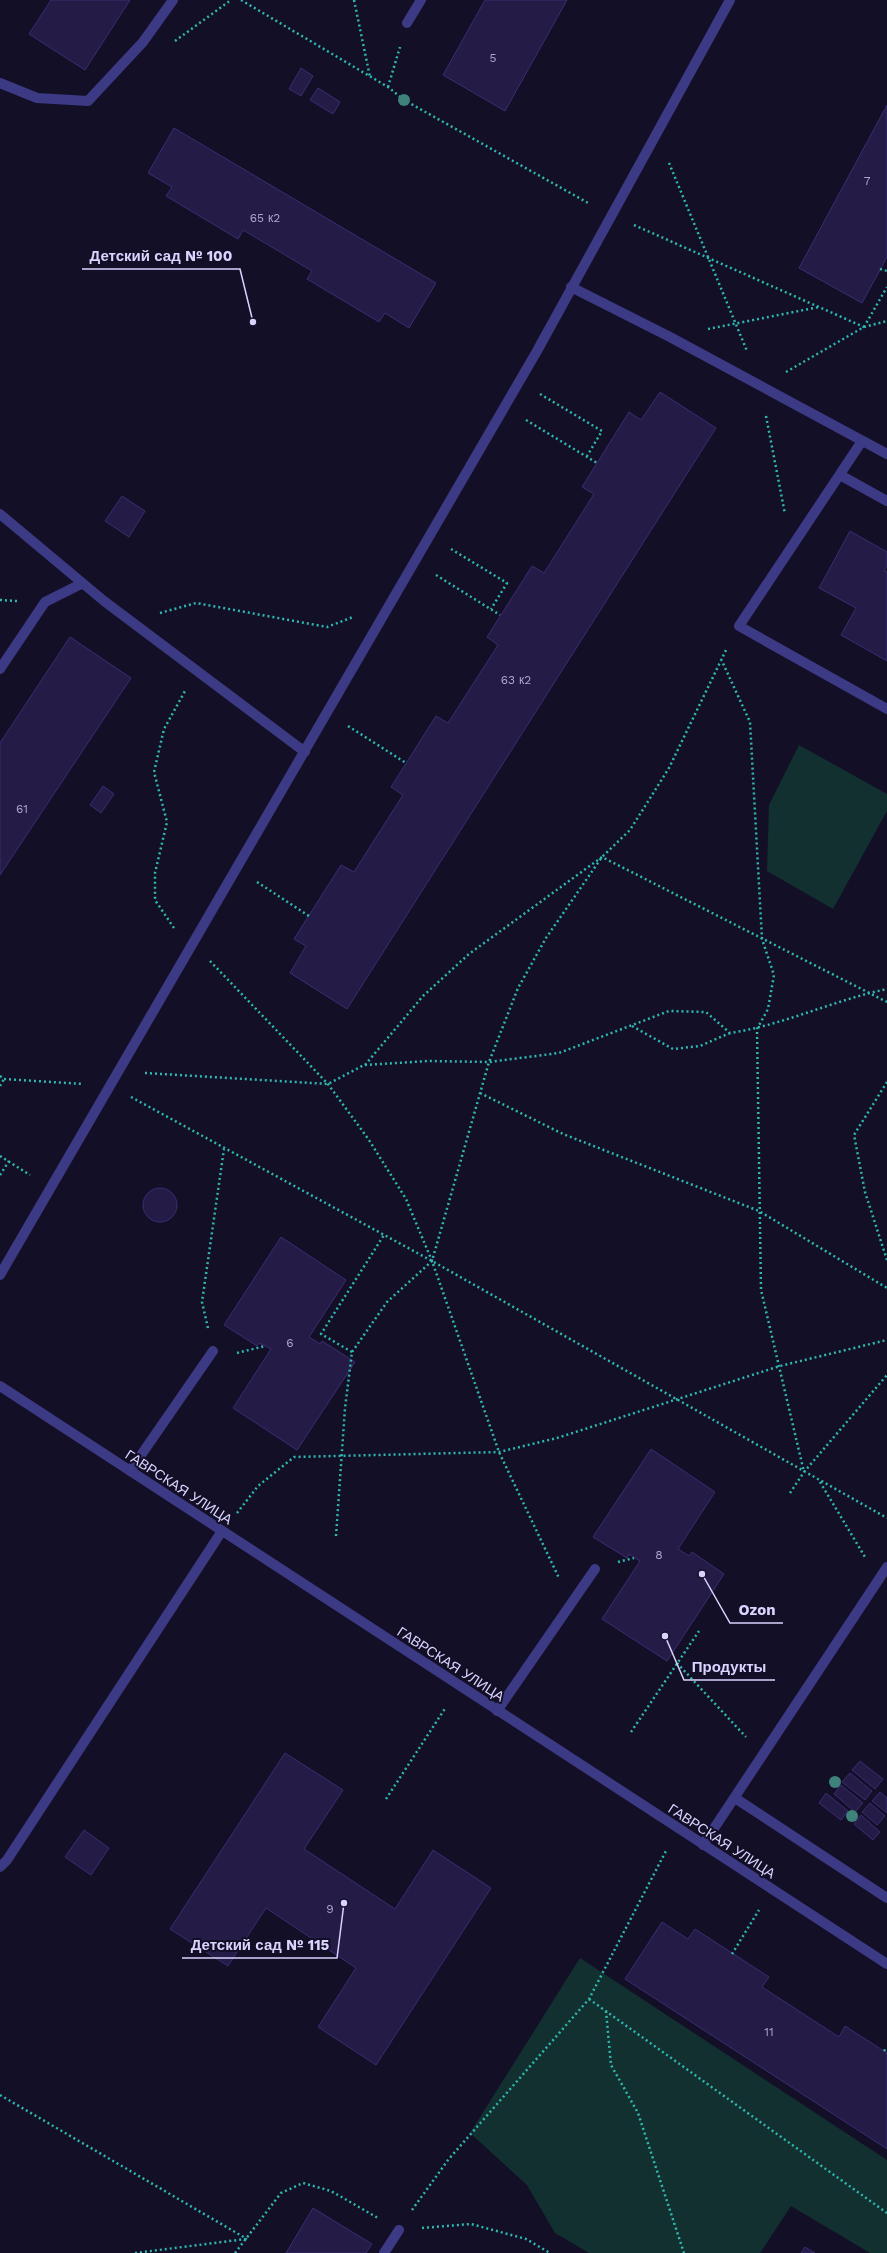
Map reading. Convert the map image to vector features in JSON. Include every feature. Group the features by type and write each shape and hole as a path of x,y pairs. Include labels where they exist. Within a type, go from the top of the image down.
{"street":[{"path":"0,83 37,98 88,101 142,42 173,0"},
{"path":"407,23 421,0"},
{"path":"0,1275 505,407 657,135 730,0"},
{"path":"571,287 670,337 887,454"},
{"path":"862,441 739,626 887,709"},
{"path":"840,475 887,501"},
{"path":"0,514 82,584 304,752"},
{"path":"0,669 45,602 82,584"},
{"path":"130,1471 213,1351"},
{"name":"ГАВРСКАЯ УЛИЦА","path":"0,1386 887,1964"},
{"path":"0,1867 11,1854 222,1531"},
{"path":"703,1845 887,1566"},
{"path":"497,1711 595,1569"},
{"path":"734,1798 887,1898"},
{"path":"384,2253 399,2230"}],"path":[{"path":"173,42 231,0"},
{"path":"241,0 388,87 404,100 611,216 708,257 864,327"},
{"path":"354,0 370,77"},
{"path":"388,87 407,23"},
{"path":"657,135 762,386 791,548"},
{"path":"880,269 887,271"},
{"path":"864,327 887,287"},
{"path":"670,337 819,307"},
{"path":"762,386 864,327 887,321"},
{"path":"519,382 602,431 587,456"},
{"path":"505,407 597,463"},
{"path":"430,536 507,583 491,609"},
{"path":"415,562 500,615"},
{"path":"131,622 196,603 327,627 390,604"},
{"path":"119,1071 328,1084 364,1065 423,996 469,954 602,857 630,830 669,768 721,659 739,626"},
{"path":"721,659 750,722 762,939 774,976 768,1008 757,1029 761,1290 804,1472"},
{"path":"196,671 164,729 154,772 167,822 154,873 155,900 175,931 193,944 328,1084 369,1140 406,1199 432,1261 499,1452 571,1604"},
{"path":"327,713 406,763"},
{"path":"602,857 866,993 887,1002"},
{"path":"336,1536 352,1352 387,1302 432,1261 489,1062 518,988 546,938 602,857"},
{"path":"236,869 309,916"},
{"path":"632,1026 673,1049 700,1046 730,1033 757,1029 866,993 887,989"},
{"path":"364,1065 428,1061 489,1062 559,1053 669,1011 706,1012 730,1033"},
{"path":"0,1076 4,1079 110,1086 432,1261 673,1399 887,1518"},
{"path":"0,1086 4,1079"},
{"path":"887,1082 854,1134 865,1192 887,1260"},
{"path":"480,1094 563,1134 759,1211 887,1288"},
{"path":"224,1149 202,1302 213,1351 223,1357 265,1346"},
{"path":"0,1156 50,1188"},
{"path":"0,1175 9,1161"},
{"path":"352,1352 321,1334 384,1235"},
{"path":"222,1531 258,1486 294,1457 499,1452 557,1438 673,1399 780,1366 887,1340"},
{"path":"790,1494 804,1472 887,1375"},
{"path":"820,1481 878,1579"},
{"path":"631,1732 698,1630"},
{"path":"677,1663 763,1755"},
{"path":"386,1799 446,1708"},
{"path":"399,2230 448,2160 589,1999 678,1829"},
{"path":"732,1954 772,1890"},
{"path":"589,1999 887,2213"},
{"path":"606,2011 611,2065 638,2113 684,2253"},
{"path":"884,2051 887,2047"},
{"path":"0,2095 247,2239"},
{"path":"235,2253 281,2193 303,2183 331,2191 399,2230 471,2224 526,2239 550,2253"},
{"path":"135,2253 247,2239"}],"green space":[{"path":"799,745 887,794 887,811 833,909 767,871 769,805"},
{"path":"580,1958 887,2160 887,2253 870,2253 791,2206 760,2253 589,2253 555,2233 527,2185 470,2133"}],"building":[{"path":"51,0 130,0 85,70 29,34"},
{"path":"485,0 567,0 505,111 443,75"},
{"path":"301,68 313,76 301,96 289,89"},
{"path":"318,88 340,102 333,114 310,100"},
{"path":"887,105 887,257 862,303 799,268"},
{"path":"174,128 436,283 409,328 385,313 379,322 307,279 312,271 243,230 238,239 166,196 172,187 148,173"},
{"path":"660,392 716,428 347,1009 290,973 306,946 294,939 341,865 354,872 403,795 391,787 436,716 448,723 498,645 487,637 532,566 544,573 594,494 582,487 629,412 641,420"},
{"path":"122,496 145,511 129,537 105,521"},
{"path":"850,531 887,552 887,566 884,571 887,572 887,661 841,635 856,608 819,588"},
{"path":"70,637 131,678 0,875 0,743"},
{"path":"103,786 114,794 101,813 90,805"},
{"path":"157,1188 163,1188 167,1189 174,1195 177,1205 176,1212 170,1219 163,1222 157,1222 153,1221 146,1215 143,1208 143,1202 144,1198 150,1191"},
{"path":"281,1237 346,1280 309,1337 320,1344 322,1341 355,1362 297,1450 233,1408 271,1349 259,1343 257,1346 224,1325"},
{"path":"651,1449 715,1492 678,1549 689,1556 692,1552 724,1574 667,1661 602,1619 640,1561 629,1554 627,1558 593,1537"},
{"path":"285,1753 343,1790 304,1849 395,1909 433,1850 491,1888 376,2065 318,2027 356,1968 266,1908 228,1966 170,1929"},
{"path":"860,1761 883,1779 875,1789 852,1770"},
{"path":"850,1773 872,1791 865,1800 842,1782"},
{"path":"841,1785 863,1803 855,1812 834,1794"},
{"path":"880,1792 887,1798 887,1813 872,1801"},
{"path":"826,1793 848,1811 841,1820 819,1803"},
{"path":"870,1803 885,1816 877,1825 862,1812"},
{"path":"861,1815 880,1832 873,1840 854,1824"},
{"path":"84,1830 109,1848 91,1875 65,1857"},
{"path":"662,1922 688,1939 695,1929 769,1977 762,1987 839,2037 845,2026 887,2053 887,2149 625,1979"},
{"path":"313,2208 372,2244 366,2253 286,2253"},
{"path":"805,2247 815,2253 801,2253"}],"place":[{"name":"Детский сад № 100","path":"253,322"},
{"name":"Ozon","path":"702,1574"},
{"name":"Продукты","path":"665,1636"},
{"name":"Детский сад № 115","path":"344,1903"}]}
